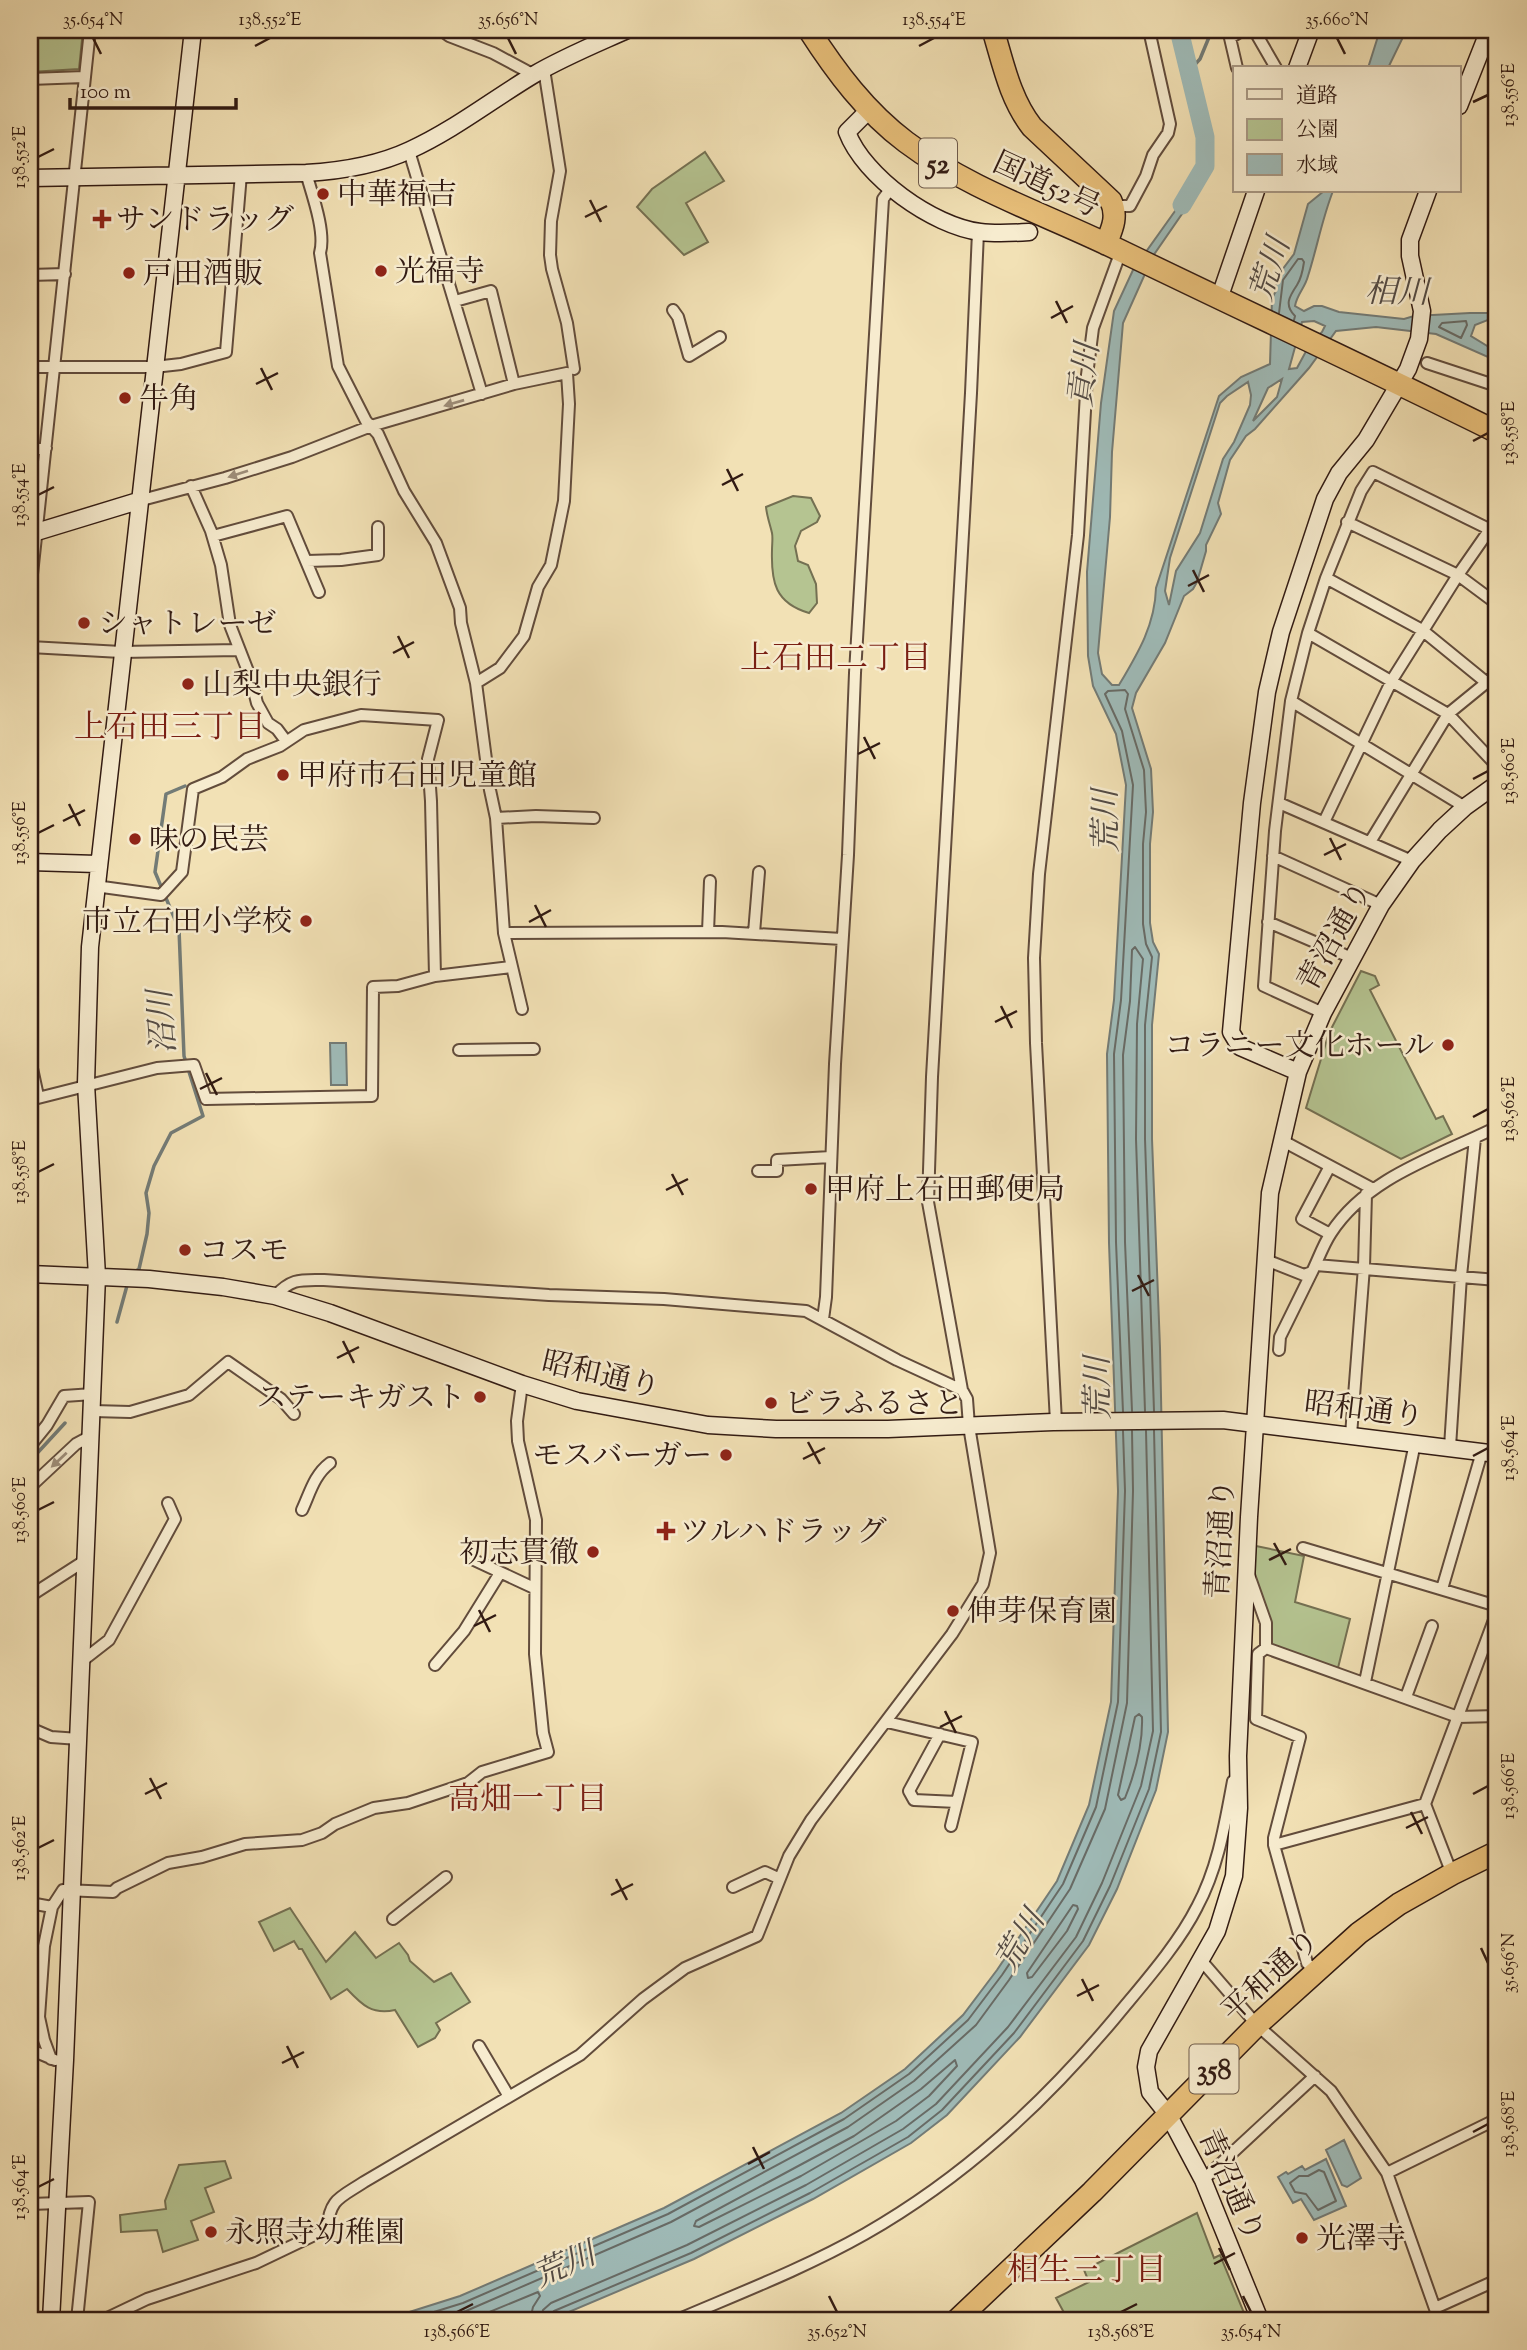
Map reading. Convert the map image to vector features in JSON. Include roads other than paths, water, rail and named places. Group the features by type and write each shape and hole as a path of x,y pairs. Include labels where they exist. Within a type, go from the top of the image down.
{"highway":[{"name":"国道52号","path":"809,30 869,110 907,142 952,172 1118,250"},
{"name":"国道52号","path":"993,30 1012,93 1022,114 1032,127 1106,195 1113,206 1118,250"},
{"name":"52","path":"1118,250 1497,432"},
{"name":"平和通り","path":"957,2320 1024,2259 1170,2116 1257,2025 1359,1933 1399,1904 1452,1874 1497,1853"}],"street":[{"path":"30,593 33,533 46,448 90,30"},
{"path":"51,2320 57,2209 58,2060 72,1890 97,1276 86,1084 90,947 97,864 192,30"},
{"path":"440,30 539,72"},
{"path":"30,178 306,173 355,167 409,151 443,133 539,72 627,30"},
{"path":"1113,206 1130,206 1146,176 1153,155 1168,133 1170,124 1149,30"},
{"path":"1237,66 1230,38 1243,30"},
{"path":"1255,30 1275,66"},
{"path":"1298,66 1311,30"},
{"path":"1460,103 1489,30"},
{"path":"476,683 500,668 524,636 538,587 551,565 564,501 570,371 567,323 551,262 551,221 560,170 539,72"},
{"path":"30,79 84,77"},
{"path":"869,110 847,132 851,144 891,188 922,210 954,225 978,232 1029,232"},
{"path":"409,151 482,394"},
{"path":"306,173 322,245 320,253 338,366 351,394 378,433 404,491 436,543 460,608 461,623 476,683 496,818 504,933 522,1009"},
{"path":"30,367 181,365 226,352 241,174"},
{"path":"823,1319 883,199 891,188"},
{"path":"1223,301 1256,192"},
{"path":"1298,1072 1240,1047 1231,1032 1260,727 1281,632 1325,499 1339,472 1366,440 1408,369 1419,339 1422,311 1410,256 1410,240 1428,192"},
{"path":"103,2320 148,2299 256,2263 327,2229 328,2211 335,2202 364,2182 580,2055 643,1999 685,1968 757,1936 789,1856 811,1820 952,1634 983,1584 990,1553 967,1399 962,1390 928,1202 932,1077 978,232"},
{"path":"1056,1422 1034,958 1039,874 1078,534 1090,352 1093,328 1118,250"},
{"path":"30,275 65,274"},
{"path":"455,301 491,291 514,384"},
{"path":"673,310 678,317 690,356 720,337"},
{"path":"1427,363 1497,386"},
{"path":"33,533 292,457 371,426 514,384 570,371"},
{"path":"30,450 46,448"},
{"path":"1323,1013 1264,986 1273,856 1291,701 1326,578 1347,522 1373,472 1494,531"},
{"path":"191,486 213,536 221,565 230,625 262,715 286,741"},
{"path":"213,536 287,516 318,592"},
{"path":"1324,822 1392,680 1458,575 1494,531 1497,519"},
{"path":"1347,522 1458,575 1497,604"},
{"path":"307,561 341,561 377,555 378,527"},
{"path":"1326,578 1423,630 1487,682"},
{"path":"1308,634 1448,714 1497,766"},
{"path":"30,648 121,652 238,650"},
{"path":"1370,842 1448,714 1497,674"},
{"path":"1291,701 1465,807"},
{"path":"95,886 161,895 181,872 193,789 222,777 247,758 304,730 361,715 438,720 428,760 432,801 435,976"},
{"name":"青沼通り","path":"1260,2320 1203,2180 1170,2116 1150,2092 1146,2067 1149,2051 1217,1931 1234,1875 1239,1808 1238,1756 1247,1569 1270,1193 1280,1140 1298,1072 1323,1013 1381,905 1412,861 1440,830 1465,807 1497,784"},
{"path":"1279,803 1412,861"},
{"path":"496,818 594,818"},
{"path":"1273,856 1381,905"},
{"path":"30,862 97,864"},
{"path":"754,933 759,872"},
{"path":"708,932 710,881"},
{"path":"1268,922 1352,958"},
{"path":"504,933 708,932 842,939"},
{"path":"30,1059 34,1098 157,1068 194,1065 206,1100 372,1096 373,987 398,986 435,976 511,967"},
{"path":"459,1050 534,1049"},
{"path":"1279,1350 1280,1337 1330,1234 1370,1191 1397,1175 1497,1127"},
{"path":"1450,1447 1461,1276 1475,1138"},
{"path":"1280,1140 1370,1191"},
{"path":"758,1171 777,1171 777,1160 831,1157"},
{"path":"1329,1166 1302,1219 1330,1234"},
{"path":"1351,1435 1370,1191"},
{"path":"1266,1260 1304,1275 1314,1268 1364,1268 1497,1280"},
{"path":"30,1274 97,1276"},
{"name":"昭和通り","path":"97,1276 223,1287 275,1296 577,1401 644,1415 721,1426 888,1429 1056,1422 1223,1420 1490,1453"},
{"path":"275,1296 287,1284 297,1280 332,1280 549,1295 664,1299 806,1311 897,1360 962,1390"},
{"path":"30,1446 47,1425 64,1396 130,1412 189,1395 228,1362 281,1399 294,1414"},
{"path":"58,2060 44,2040 35,2015 52,1907 64,1890 113,1892 168,1863 202,1857 245,1844 302,1840 323,1833 335,1824 374,1808 408,1803 468,1783 482,1772 548,1752 543,1733 535,1654 536,1520 518,1441 517,1421 522,1384"},
{"path":"30,1487 76,1444 91,1436"},
{"path":"1365,1682 1415,1443"},
{"path":"1442,1589 1490,1453"},
{"path":"302,1510 313,1483 322,1469 330,1463"},
{"path":"82,1661 109,1640 145,1575 175,1519 168,1503"},
{"path":"1303,1548 1497,1606"},
{"path":"30,1596 86,1560"},
{"path":"474,1560 534,1588"},
{"path":"1247,1569 1265,1622 1266,1648"},
{"path":"435,1665 464,1630 500,1573"},
{"path":"1452,1874 1426,1804 1497,1612"},
{"path":"1406,1698 1432,1626"},
{"path":"1266,1648 1458,1717 1497,1716"},
{"path":"1266,1648 1258,1654 1256,1718 1300,1737 1274,1845 1307,1963 1316,1972"},
{"path":"887,1722 972,1742 951,1826"},
{"path":"30,1728 51,1737 79,1739"},
{"path":"940,1734 909,1791 914,1800 957,1801"},
{"path":"677,2320 780,2277 865,2234 946,2182 1027,2115 1076,2064 1142,1985 1197,1908 1221,1842 1238,1756"},
{"path":"1274,1845 1426,1804"},
{"path":"733,1887 765,1872 779,1878"},
{"path":"393,1919 446,1877"},
{"path":"30,1903 52,1907"},
{"path":"1200,1959 1257,2025 1331,2091 1387,2173 1437,2317 1497,2280"},
{"path":"479,2046 508,2095"},
{"path":"30,2054 36,2052 58,2060"},
{"path":"1203,2180 1315,2077"},
{"path":"1387,2173 1497,2119"},
{"path":"30,2204 57,2209 89,2202 77,2320"}],"water":[{"path":"1380,30 1404,30 1389,66 1369,66"},
{"name":"荒川","path":"1195,183 1184,211 1153,256 1123,323 1098,653 1102,674 1112,685 1119,685 1149,627 1156,588 1219,396 1241,377 1270,364 1272,298 1276,291 1276,278 1294,254 1308,204 1323,192 1333,192 1307,280 1295,306 1304,311 1314,306 1322,306 1339,312 1404,319 1414,316 1495,313 1488,320 1475,325 1471,336 1497,352 1497,361 1436,334 1376,327 1336,331 1309,368 1246,436 1230,460 1218,503 1221,514 1206,545 1197,582 1184,596 1165,643 1136,693 1132,708 1151,769 1153,812 1150,844 1150,923 1153,942 1159,954 1152,1025 1152,1139 1160,1348 1168,1732 1156,1790 1117,1889 1089,1945 1020,2037 947,2115 911,2143 813,2199 694,2259 550,2320 384,2320 460,2296 664,2208 841,2113 905,2069 963,2015 997,1970 1057,1881 1089,1805 1111,1702 1118,1491 1109,1243 1107,1054 1114,1000 1126,785 1116,734 1093,686 1088,656 1087,572 1101,403 1114,311 1133,270","holes":["1314,321 1325,326 1311,342 1297,368 1289,369 1302,322","1282,379 1277,397 1253,421 1268,388","1248,382 1250,405 1234,442 1223,459 1200,533 1176,571 1169,605 1165,591 1170,558 1220,403"]},
{"path":"330,1043 346,1043 347,1085 331,1085"},
{"path":"1344,2140 1361,2178 1347,2187 1342,2185 1326,2150"},
{"path":"1326,2159 1346,2206 1314,2220 1301,2199 1293,2203 1278,2177 1302,2166 1305,2170"}],"waterway":[{"name":"貢川","path":"1179,30 1205,137 1205,166 1182,205"},
{"path":"1189,71 1200,59 1212,30"},
{"name":"沼川","path":"133,1273 139,1269 147,1234 149,1213 146,1193 154,1166 171,1133 203,1116 184,1056 179,929 155,872 166,794 185,786"},
{"name":"沼川","path":"117,1322 128,1282"},
{"name":"沼川","path":"30,1461 65,1423"}],"place":[{"name":"中華福吉","path":"323,194"},
{"name":"サンドラッグ","path":"102,219"},
{"name":"光福寺","path":"381,271"},
{"name":"戸田酒販","path":"129,273"},
{"name":"牛角","path":"125,398"},
{"name":"シャトレーゼ","path":"84,623"},
{"name":"山梨中央銀行","path":"188,684"},
{"name":"甲府市石田児童館","path":"283,775"},
{"name":"味の民芸","path":"135,839"},
{"name":"市立石田小学校","path":"306,921"},
{"name":"コラニー文化ホール","path":"1448,1045"},
{"name":"甲府上石田郵便局","path":"811,1189"},
{"name":"コスモ","path":"185,1250"},
{"name":"ステーキガスト","path":"480,1397"},
{"name":"ビラふるさと","path":"771,1403"},
{"name":"モスバーガー","path":"726,1455"},
{"name":"ツルハドラッグ","path":"666,1531"},
{"name":"初志貫徹","path":"593,1552"},
{"name":"伸芽保育園","path":"953,1611"},
{"name":"永照寺幼稚園","path":"211,2232"},
{"name":"光澤寺","path":"1302,2238"}],"district":[{"name":"上石田二丁目","path":"836,657"},
{"name":"上石田三丁目","path":"170,726"},
{"name":"高畑一丁目","path":"528,1798"},
{"name":"相生三丁目","path":"1087,2269"}],"water label":[{"name":"相川","path":"1397,291"}]}
